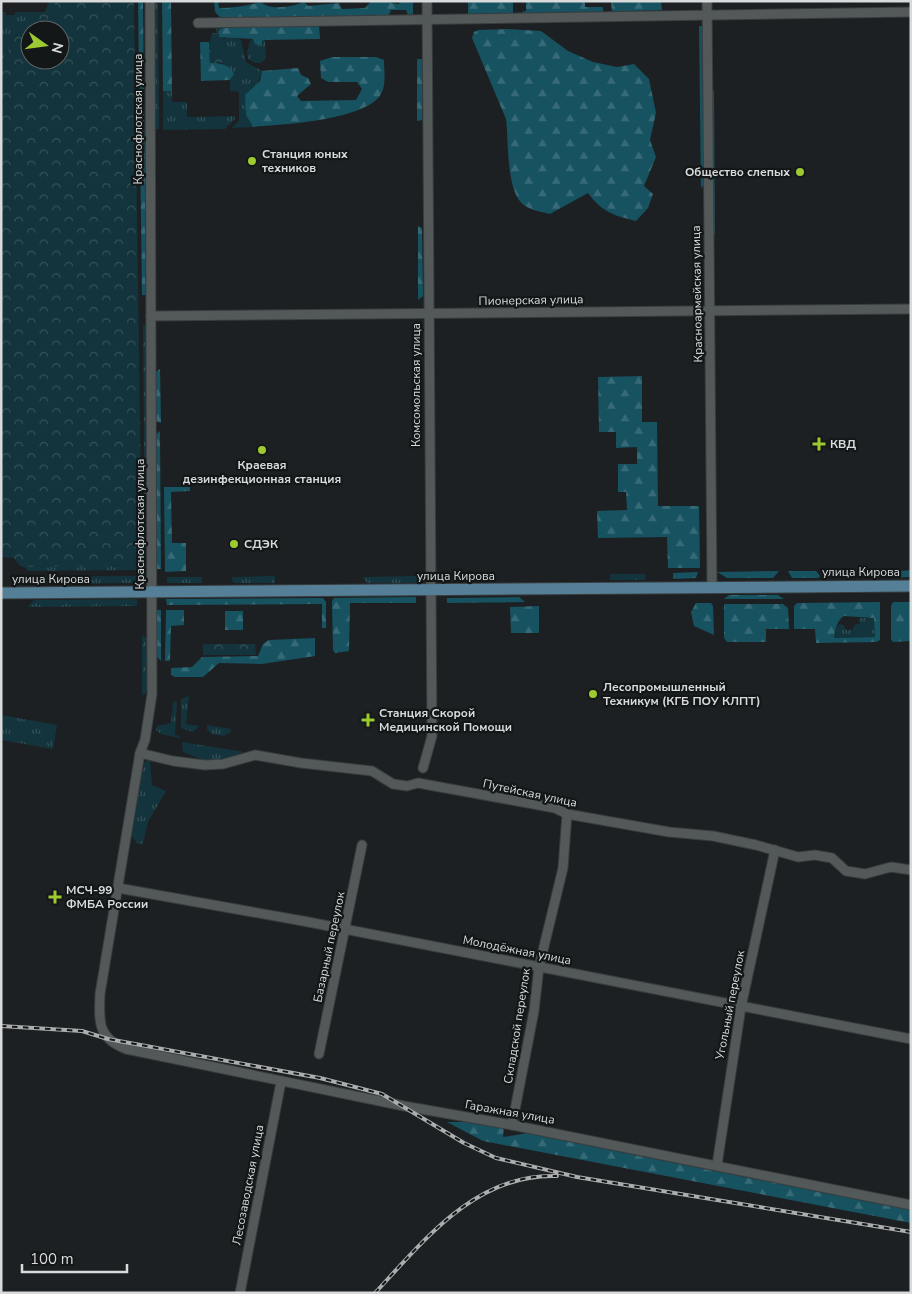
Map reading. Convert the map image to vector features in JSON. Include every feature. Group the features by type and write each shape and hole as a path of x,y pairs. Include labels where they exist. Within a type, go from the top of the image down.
{"main road":[{"name":"улица Кирова","path":"1,593 911,586"}],"street":[{"name":"Краснофлотская улица","path":"108,1039 99,1021 100,994 140,754 146,740 152,694 150,1"},
{"name":"Комсомольская улица","path":"423,768 432,736 427,1"},
{"name":"Красноармейская улица","path":"707,1 712,587"},
{"path":"198,23 911,12"},
{"name":"Пионерская улица","path":"151,316 911,309"},
{"name":"Путейская улица","path":"140,754 205,765 223,764 255,755 300,763 372,771 393,784 407,786 418,783 555,808 567,814 669,832 713,836 775,850 798,858 815,855 832,858 846,872 865,874 891,867 911,870"},
{"name":"Складской переулок","path":"512,1125 534,1011 539,966 563,868 567,814"},
{"name":"Базарный переулок","path":"319,1054 362,845"},
{"name":"Угольный переулок","path":"717,1165 741,1007 775,850"},
{"name":"Молодёжная улица","path":"118,888 539,966 911,1039"},
{"name":"Гаражная улица","path":"108,1039 126,1050 404,1106 717,1165 911,1205"},
{"name":"Лесозаводская улица","path":"240,1293 281,1082"}],"green space":[{"path":"49,1 55,1 55,14 28,15 25,20 20,20 20,29 1,63 1,12 6,12 6,15 15,15 15,12 45,12"},
{"path":"55,1 134,1 142,565 25,567 20,566 14,558 1,557 1,63 20,29 20,70 70,70 70,20 25,20 28,15 54,14"},
{"path":"138,1 143,1 146,295 142,295"},
{"path":"153,1 158,1 159,129 154,129"},
{"path":"162,1 171,1 172,91 163,91"},
{"path":"214,1 218,1 219,8 259,3 272,7 282,7 304,2 308,6 339,3 342,9 365,8 371,1 391,1 391,3 399,4 400,1 413,1 413,14 408,15 406,10 391,10 388,17 220,17 215,12"},
{"path":"468,1 513,1 513,15 468,16"},
{"path":"521,1 585,1 585,7 603,7 603,14 522,15 522,12 526,11 526,3"},
{"path":"611,1 661,1 662,10 612,12"},
{"path":"319,25 320,39 263,40 261,45 255,44 253,39 219,37 219,31 223,27"},
{"path":"699,26 703,26 704,185 701,188"},
{"path":"216,27 223,27 224,38 231,36 241,40 246,62 262,71 246,115 253,127 232,128 239,120 239,92 230,91 230,80 232,78 229,69 222,63 222,45 209,45 212,33 217,33"},
{"path":"478,30 541,31 568,51 593,62 617,67 634,64 649,79 656,113 650,140 656,157 644,186 653,194 648,208 636,221 609,212 588,193 550,214 527,207 520,201 511,180 506,119 472,38 474,32"},
{"path":"251,39 261,45 263,40 265,40 266,58 261,63 255,63 248,59 247,52"},
{"path":"200,42 209,42 210,63 217,63 230,68 234,74 230,80 201,81"},
{"path":"222,44 222,63 210,63 209,45"},
{"path":"332,57 376,57 384,60 384,84 379,97 369,105 338,116 301,123 253,127 246,115 245,95 260,81 262,71 298,68 301,75 308,78 311,84 297,96 301,101 356,100 362,89 357,82 328,82 321,78 320,61"},
{"path":"417,59 422,59 422,120 417,121"},
{"path":"714,90 715,234 712,233 711,91"},
{"path":"163,91 172,91 172,102 187,102 187,117 235,116 235,119 225,129 163,130"},
{"path":"418,226 422,228 423,296 418,300"},
{"path":"143,325 147,325 150,569 145,568"},
{"path":"160,369 161,423 155,421 155,373"},
{"path":"642,376 642,422 657,422 658,506 699,506 700,568 668,568 667,537 598,538 597,511 627,510 626,492 618,492 618,464 637,464 637,447 616,448 616,432 599,432 598,377"},
{"path":"160,431 161,569 155,569 155,435"},
{"path":"164,487 190,487 190,491 171,492 172,543 186,543 186,571 165,572"},
{"path":"142,565 142,570 28,571 25,567"},
{"path":"911,570 911,577 888,578 883,573"},
{"path":"779,571 773,578 727,578 717,572"},
{"path":"788,571 816,571 820,576 818,578 792,578"},
{"path":"698,572 696,578 673,579 673,573"},
{"path":"610,574 645,574 646,580 610,580"},
{"path":"498,575 493,581 448,581 447,576"},
{"path":"137,576 137,583 27,584 12,580 12,577"},
{"path":"275,576 275,583 235,583 232,581 232,577"},
{"path":"417,576 417,583 367,583 363,577"},
{"path":"167,577 202,577 202,583 167,583"},
{"path":"729,595 778,595 784,599 724,599"},
{"path":"416,597 416,603 350,603 349,651 335,653 333,650 332,601 334,598"},
{"path":"519,597 525,602 447,603 447,598"},
{"path":"323,598 326,602 326,628 322,628 322,604 167,605 166,599"},
{"path":"137,599 137,606 28,607 34,600"},
{"path":"880,602 880,640 876,642 816,643 815,629 794,629 794,606 797,603","holes":["844,616 874,618 875,637 834,638 837,626"]},
{"path":"893,602 911,602 911,641 893,642 891,639 891,606"},
{"path":"696,603 711,603 713,606 714,635 694,626 691,612"},
{"path":"724,604 783,604 788,608 789,629 766,629 766,642 727,642 724,638"},
{"path":"539,606 539,633 511,633 510,607"},
{"path":"157,610 161,610 161,661 157,657"},
{"path":"166,610 184,610 184,625 171,626 170,661 165,661"},
{"path":"225,611 243,611 243,630 225,630"},
{"path":"859,618 875,618 875,637 834,638 834,631 839,624 844,625 846,630 852,630 856,624 860,624"},
{"path":"142,635 147,638 148,689 142,696"},
{"path":"315,638 315,656 262,664 219,663 203,677 175,677 171,675 171,668 192,667 202,657 258,656 263,644 269,640"},
{"path":"203,644 255,644 256,655 203,655"},
{"path":"189,696 186,724 199,726 193,732 181,728 181,699"},
{"path":"177,702 175,735 180,736 179,738 161,734 156,730 157,726 171,723 173,703"},
{"path":"1,715 57,725 53,749 1,740"},
{"path":"207,725 231,729 231,732 224,736 211,734 207,729"},
{"path":"182,742 244,752 211,763 183,752"},
{"path":"150,759 152,785 166,791 148,822 143,844 137,843 131,835 144,763"},
{"path":"447,1122 470,1122 504,1127 503,1137 528,1133 906,1207 911,1210 911,1223 483,1141"}],"railway":[{"path":"1,1026 82,1031 108,1039 320,1078 382,1094 464,1143 496,1158 577,1177 911,1232"},
{"path":"375,1293 433,1231 477,1197 502,1185 528,1178 557,1176"}],"place":[{"name":"Станция юных техников","path":"252,161"},
{"name":"Общество слепых","path":"800,172"},
{"name":"КВД","path":"819,444"},
{"name":"Краевая дезинфекционная станция","path":"262,450"},
{"name":"СДЭК","path":"234,544"},
{"name":"Лесопромышленный Техникум (КГБ ПОУ КЛПТ)","path":"593,694"},
{"name":"Станция Скорой Медицинской Помощи","path":"368,720"},
{"name":"МСЧ-99 ФМБА России","path":"55,897"}]}
